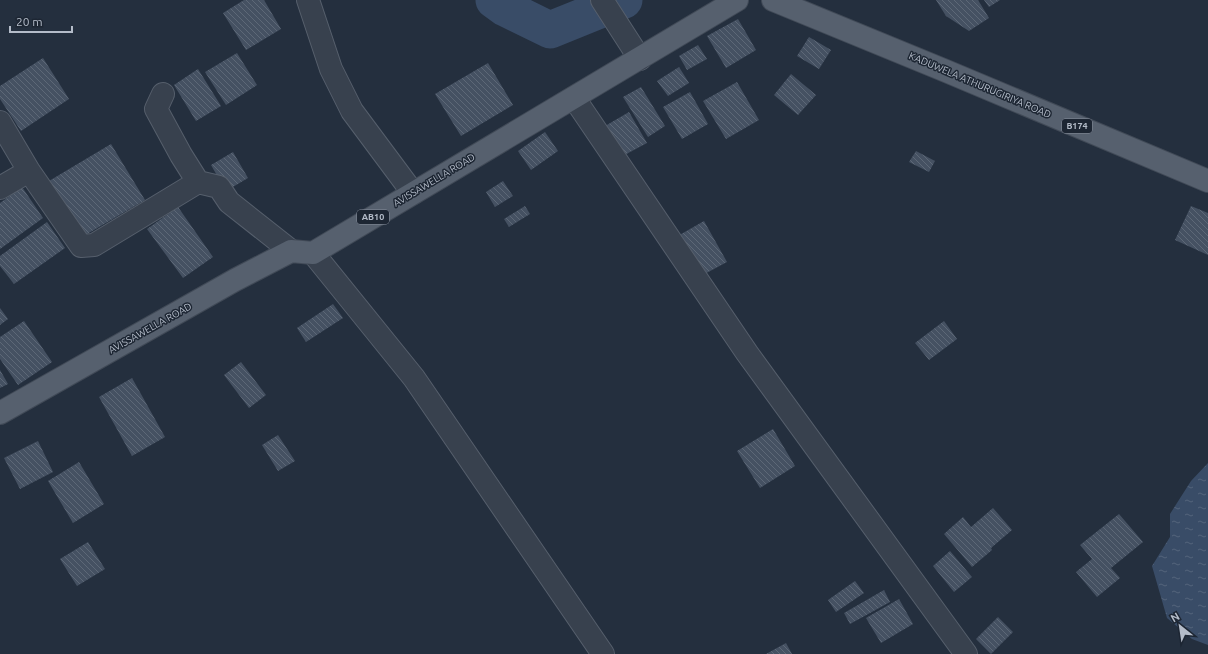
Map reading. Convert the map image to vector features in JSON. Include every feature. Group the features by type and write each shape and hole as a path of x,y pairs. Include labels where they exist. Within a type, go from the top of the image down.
{"main road":[{"name":"AVISSAWELLA ROAD","path":"313,253 737,0"},
{"name":"KADUWELA ATHURUGIRIYA ROAD","path":"773,0 1208,181"},
{"name":"AVISSAWELLA ROAD","path":"0,413 234,280 290,251"},
{"path":"290,251 313,253"}],"street":[{"path":"308,0 331,69 352,111 413,193"},
{"path":"602,0 640,59"},
{"path":"163,94 156,109 181,155 198,182 219,187 229,202 290,251"},
{"path":"574,98 747,353 966,654"},
{"path":"0,122 29,171 81,246 94,245 198,182"},
{"path":"0,188 29,171"},
{"path":"313,253 414,378 603,654"}],"water":[{"path":"1208,463 1208,645 1192,639 1167,618 1152,566 1170,537 1170,514 1191,481"}],"building":[{"path":"244,0 264,0 281,29 246,50 223,13"},
{"path":"936,0 978,0 989,18 969,31 946,16"},
{"path":"984,0 1000,0 989,7"},
{"path":"738,19 756,50 726,68 707,36"},
{"path":"809,37 831,50 819,69 797,56"},
{"path":"698,45 707,59 687,70 679,56"},
{"path":"237,53 257,85 226,105 205,72"},
{"path":"43,58 69,99 21,131 0,99 0,86"},
{"path":"488,63 513,105 461,136 435,94"},
{"path":"679,67 689,83 668,96 657,81"},
{"path":"198,69 221,106 196,121 174,85"},
{"path":"791,74 816,95 798,115 774,95"},
{"path":"737,82 759,120 726,139 703,101"},
{"path":"641,87 665,126 648,137 623,97"},
{"path":"690,92 708,124 682,139 663,107"},
{"path":"629,112 647,143 617,159 600,129"},
{"path":"545,132 558,151 531,170 518,151"},
{"path":"111,144 145,200 82,237 49,181"},
{"path":"916,151 935,161 929,172 909,162"},
{"path":"233,152 248,178 226,191 211,165"},
{"path":"503,181 513,196 495,207 486,192"},
{"path":"22,187 43,218 0,249 0,203"},
{"path":"525,206 530,214 509,227 504,219"},
{"path":"1191,206 1208,213 1208,255 1175,240"},
{"path":"178,207 213,257 183,278 147,229"},
{"path":"704,221 727,262 699,277 676,237"},
{"path":"47,222 65,248 14,284 0,266 0,256"},
{"path":"333,304 343,318 306,342 297,328"},
{"path":"0,308 8,319 0,325"},
{"path":"24,321 52,362 18,385 0,359 0,337"},
{"path":"944,321 957,339 929,360 915,343"},
{"path":"241,362 266,395 249,408 224,375"},
{"path":"0,370 8,384 0,388"},
{"path":"132,378 165,437 132,456 99,397"},
{"path":"773,429 795,466 760,488 737,451"},
{"path":"278,435 295,461 278,471 262,445"},
{"path":"38,441 53,472 20,489 4,458"},
{"path":"79,462 104,504 73,523 48,481"},
{"path":"993,508 1012,530 972,567 944,534 963,517 971,527"},
{"path":"1119,514 1143,542 1111,568 1120,578 1097,597 1076,572 1092,559 1080,545"},
{"path":"88,542 105,569 77,586 60,559"},
{"path":"950,551 972,577 954,592 933,566"},
{"path":"855,581 864,593 836,612 828,600"},
{"path":"884,590 890,602 850,624 844,613"},
{"path":"899,599 913,624 881,643 866,618"},
{"path":"998,617 1013,632 991,654 976,639"},
{"path":"786,643 792,654 766,654"}],"waterway":[{"path":"494,0 505,8 550,30 624,0"}]}
